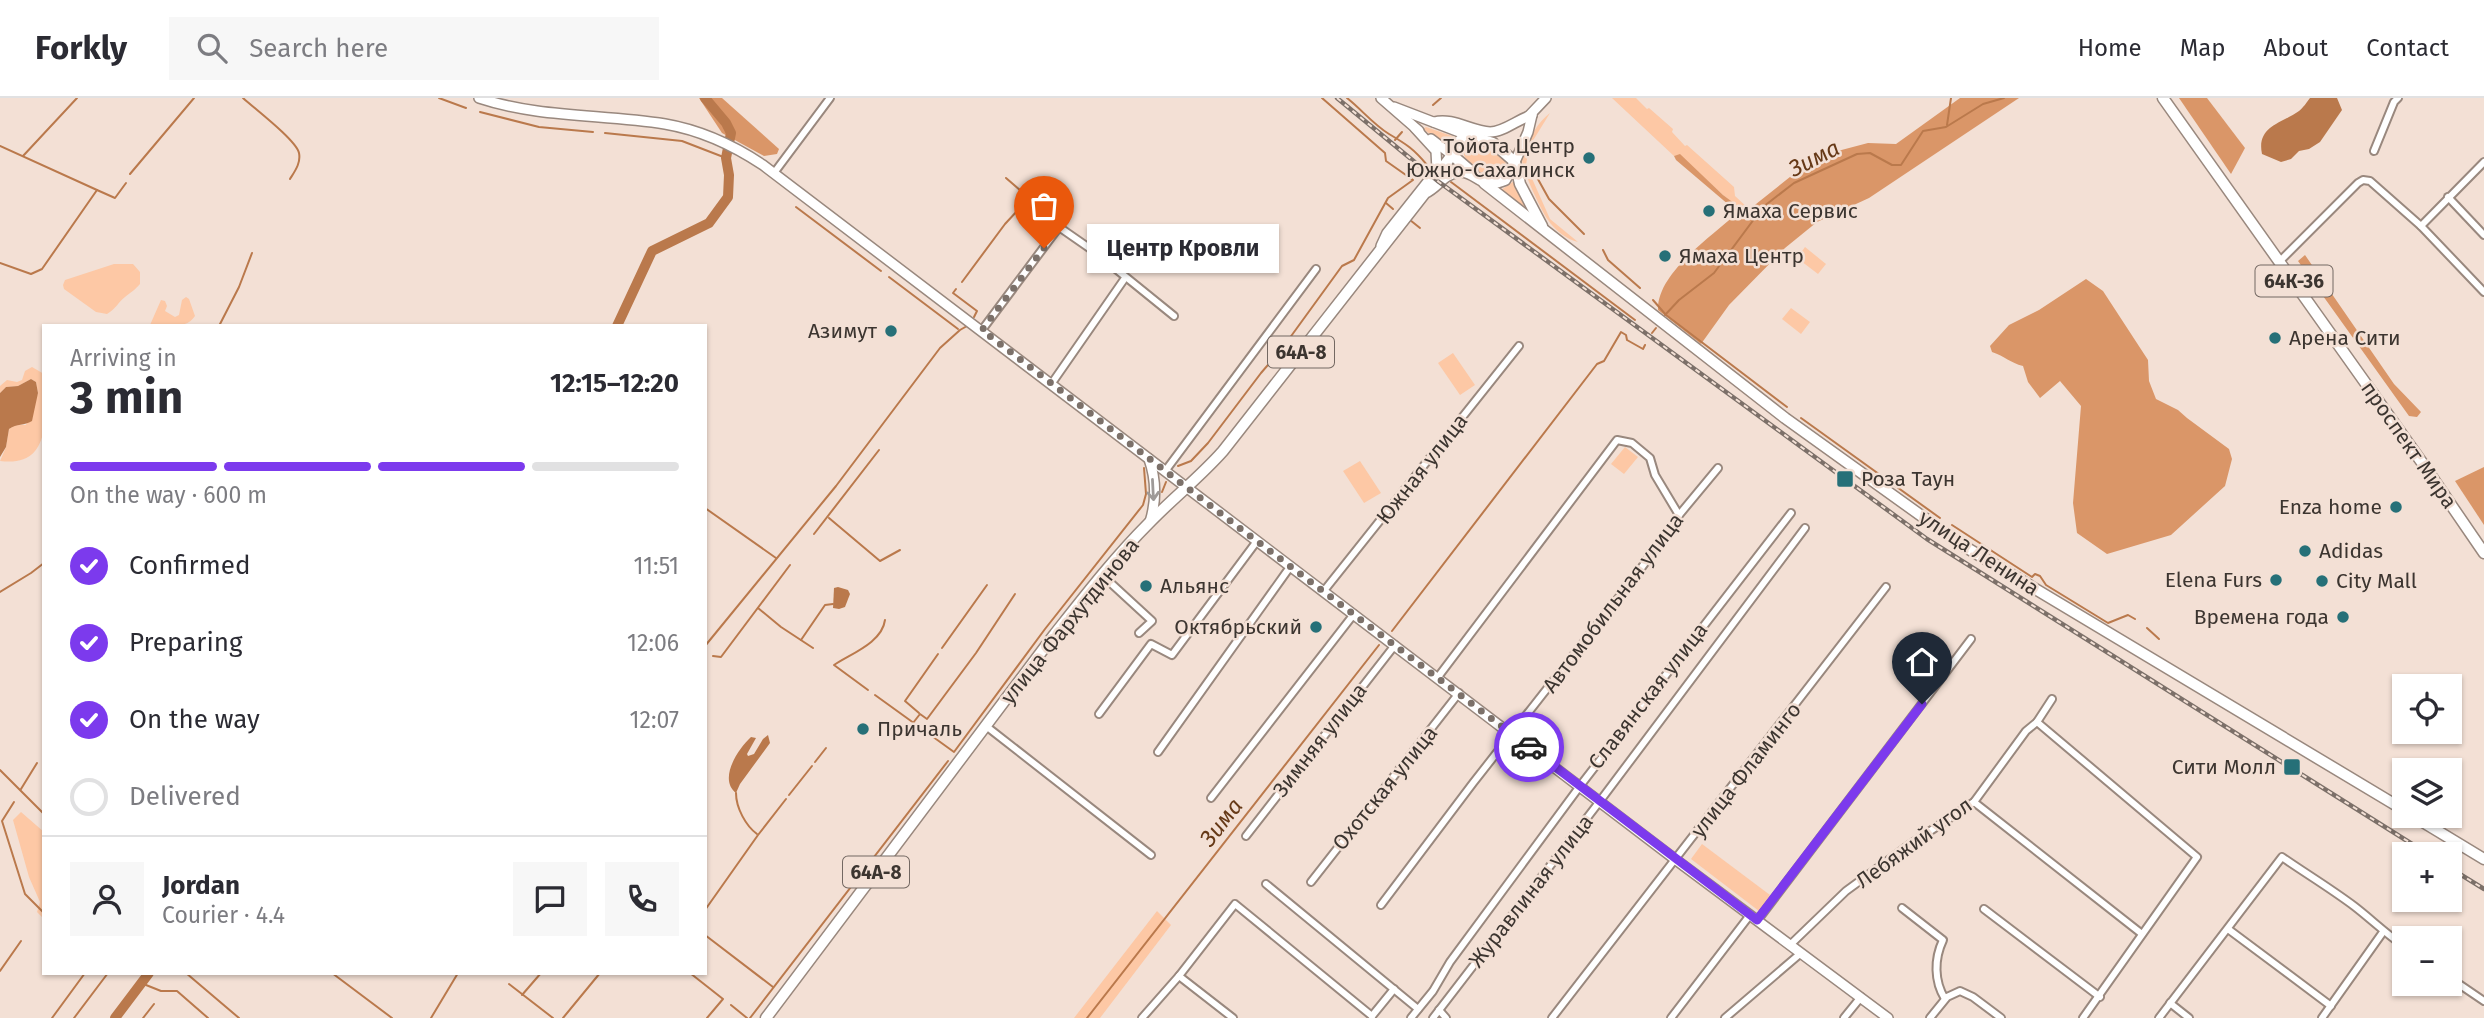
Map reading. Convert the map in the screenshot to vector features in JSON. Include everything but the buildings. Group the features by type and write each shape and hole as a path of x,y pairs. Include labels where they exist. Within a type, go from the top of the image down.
{"main road":[{"path":"479,98 534,112 666,125 712,137 748,155 1888,1018"},
{"path":"1381,98 1415,128 1452,155"},
{"path":"1479,138 1502,136 1532,115 1546,98"},
{"name":"проспект Мира","path":"2163,98 2483,553"},
{"path":"1389,105 1493,143 1515,162"},
{"path":"1434,122 1447,121 1498,131 1518,119 1532,115"},
{"path":"1484,183 1495,184 1506,180 1528,132 1532,115"},
{"path":"1378,252 1387,233 1437,170 1436,151 1415,128"},
{"path":"1425,193 1452,155 1458,141 1467,135"},
{"name":"64А-8","path":"1452,155 1484,183"},
{"name":"улица Ленина","path":"1515,162 1520,184 1546,233"},
{"name":"улица Фархутдинова","path":"766,1018 1101,575 1150,522 1206,470 1256,411 1425,193 1455,172 1467,172 1484,183"},
{"name":"улица Ленина","path":"1484,183 1785,418 1962,545 2392,803"},
{"path":"1148,457 1152,469 1154,498 1150,522"},
{"path":"2433,828 2484,859"}],"street":[{"path":"774,173 830,98"},
{"path":"2374,151 2398,98"},
{"path":"2421,226 2484,162"},
{"path":"2280,261 2363,180 2370,181 2421,226 2484,292"},
{"path":"2448,197 2484,235"},
{"path":"982,330 1059,227 1095,252 1174,316"},
{"path":"1166,470 1316,269"},
{"path":"1052,383 1125,278"},
{"name":"Южная улица","path":"1323,592 1519,346"},
{"path":"1438,677 1617,440 1632,443 1650,458 1654,475 1679,515"},
{"name":"Автомобильная улица","path":"1381,905 1637,574 1679,515 1718,468"},
{"name":"Славянская улица","path":"1411,1018 1580,786 1791,513"},
{"name":"Журавлиная улица","path":"1433,1018 1600,802 1805,528"},
{"path":"1099,714 1151,644 1172,655 1256,541"},
{"path":"1158,752 1290,567"},
{"path":"1101,575 1152,621 1139,633"},
{"name":"улица Фламинго","path":"1552,1018 1885,587"},
{"path":"1212,798 1354,614"},
{"path":"1671,1018 1753,918 1971,639"},
{"name":"Зимняя улица","path":"1246,836 1395,645"},
{"name":"Охотская улица","path":"1311,882 1459,693"},
{"name":"Лебяжий угол","path":"1790,944 1846,891 1974,802 2052,699"},
{"path":"2037,722 2196,856 2083,1018"},
{"path":"986,726 1152,855"},
{"path":"1974,802 2143,934"},
{"path":"2158,1018 2281,857 2376,922 2383,932 2392,938"},
{"path":"1266,884 1418,1009"},
{"path":"1142,1018 1179,976 1235,904 1371,1017 1394,989"},
{"path":"1902,908 1943,940 1936,972 1945,999"},
{"path":"1984,909 2099,997"},
{"path":"2228,929 2330,1006"},
{"path":"2322,1018 2383,932"},
{"path":"1725,1018 1801,953"},
{"path":"1179,976 1233,1018"},
{"path":"2462,986 2484,1001"},
{"path":"1930,1018 1945,999 1956,991 1963,991 2001,1018"},
{"path":"1844,1018 1861,998"},
{"path":"2170,1003 2189,1018"},
{"path":"1438,1010 1446,1018"}],"shaded area":[{"path":"699,98 722,98 779,149 777,154 764,156 722,133"},
{"path":"1612,98 1636,98 1649,108 1673,129 1672,132 1685,146 1734,187 1735,196 1749,209 1744,211 1680,155 1674,156"},
{"path":"1960,98 2019,98 1869,198 1817,222 1785,248 1729,305 1701,344 1658,310 1660,296 1676,269 1736,214 1736,211 1674,156 1680,154 1723,195 1746,212 1815,157 1868,143 1896,144"},
{"path":"2179,98 2207,98 2245,148 2231,174"},
{"path":"2310,98 2337,98 2342,110 2320,142 2281,162 2262,154 2261,145 2267,131 2299,111"},
{"path":"1550,113 1529,147 1526,165 1550,219 1578,242 1561,234 1548,220 1532,190 1523,164 1523,153 1532,134"},
{"path":"1426,127 1455,137 1448,147 1423,129"},
{"path":"1473,142 1503,157 1507,166 1503,175 1489,178 1468,162 1463,149"},
{"path":"1515,182 1529,213 1501,190"},
{"path":"1805,247 1826,264 1818,274 1797,258"},
{"path":"2305,255 2394,384 2421,412 2417,417 2409,416 2298,261"},
{"path":"114,264 133,264 140,272 140,284 107,314 96,312 64,289 65,280"},
{"path":"2086,279 2103,291 2148,360 2149,381 2156,399 2178,410 2229,449 2232,459 2225,486 2171,535 2107,554 2077,533 2073,503 2081,406 2060,381 2040,398 2028,382 2023,366 1992,352 1990,346 2009,325 2039,310"},
{"path":"186,297 189,299 195,316 191,320 182,324 150,324 161,300 165,301 167,306 165,311 175,317 179,315 182,300"},
{"path":"1791,308 1810,322 1801,334 1782,319"},
{"path":"1453,353 1475,385 1460,395 1438,363"},
{"path":"32,367 42,373 42,437 39,446 30,455 18,461 0,461 9,429 15,425 26,425 38,393 36,382 31,379 18,386 6,387 0,393 0,386 7,380 22,380 25,371"},
{"path":"31,379 36,382 38,393 32,421 9,429 6,447 0,457 0,393 6,387 18,386"},
{"path":"1625,447 1638,457 1624,474 1611,464"},
{"path":"1360,461 1381,493 1364,503 1343,471"},
{"path":"2484,467 2484,525 2455,481"},
{"path":"834,588 848,590 850,594 845,607 839,609 833,608"},
{"path":"768,735 770,743 736,793 731,787 729,772 736,756 751,737 756,738 747,754 754,754"},
{"path":"21,812 42,830 42,917 37,912 40,902 29,877 13,820"},
{"path":"1702,844 1770,895 1759,911 1691,859"},
{"path":"1157,911 1171,925 1100,1018 1074,1018"}],"waterway":[{"path":"23,156 77,98"},
{"path":"130,174 194,98"},
{"path":"243,98 296,147 299,160 290,179"},
{"path":"439,98 466,108"},
{"path":"618,324 652,251 709,223 728,197 729,175 726,158 731,133 705,98"},
{"path":"1178,466 1191,461 1208,443 1342,266 1354,260 1388,198 1413,180 1386,161 1385,153 1322,98"},
{"path":"1347,98 1378,126 1414,151 1427,165"},
{"path":"1433,105 1441,98"},
{"path":"1947,125 1951,98"},
{"name":"Зима","path":"1665,315 1679,300 1714,273 1763,207 1794,183 1857,154 1870,153 1892,165 1901,165 1923,131 1946,127 1983,104 2004,98"},
{"path":"480,112 539,127 593,132"},
{"path":"1395,140 1402,132"},
{"path":"605,133 682,141 726,158"},
{"path":"0,146 97,190 42,269 31,274 0,263"},
{"path":"1534,172 1549,199 1584,234"},
{"path":"962,282 1005,224 1029,198 1006,178"},
{"path":"1451,182 1635,320"},
{"path":"97,190 115,198 126,183"},
{"path":"1386,203 1393,209"},
{"path":"796,207 881,271"},
{"path":"1410,220 1420,228"},
{"path":"1603,250 1608,260 1640,288"},
{"path":"220,324 239,287 252,253"},
{"path":"889,277 958,329"},
{"path":"956,289 953,293 977,311 974,317"},
{"path":"1653,300 1666,315 1787,407"},
{"path":"707,644 836,486 940,348 967,326"},
{"name":"Зима","path":"1652,333 1656,328"},
{"name":"Зима","path":"1392,631 1597,364 1604,361 1621,332 1626,335 1627,340 1643,349 1645,345"},
{"path":"1801,418 1940,518"},
{"path":"814,534 879,450"},
{"path":"875,695 954,752 1045,629 1143,505 1146,494 1144,468"},
{"path":"1162,492 1166,482"},
{"path":"707,509 776,558"},
{"path":"829,518 880,561 900,550"},
{"path":"1952,525 2032,577 2035,574 2040,576 2046,585 2108,623 2128,615 2135,619"},
{"path":"0,592 42,565"},
{"path":"713,656 721,657 790,565"},
{"path":"942,648 987,585"},
{"path":"913,723 920,714 927,719 1015,594"},
{"path":"801,640 825,605 833,604"},
{"path":"758,608 813,648"},
{"path":"868,690 834,665 872,641 883,628 885,620"},
{"path":"2147,628 2159,639"},
{"name":"Зима","path":"1087,1018 1379,645"},
{"path":"919,713 905,701 938,654"},
{"path":"815,762 826,748"},
{"path":"750,1018 948,761"},
{"path":"21,789 37,763"},
{"path":"789,795 812,766"},
{"path":"0,770 42,812"},
{"path":"736,793 742,816 757,834"},
{"path":"707,907 786,799"},
{"path":"14,802 2,821 25,894 42,911"},
{"path":"707,937 773,987"},
{"path":"0,971 21,941"},
{"path":"52,1018 84,975"},
{"path":"74,1018 106,975"},
{"path":"115,1018 147,975"},
{"path":"188,975 239,1018"},
{"path":"335,975 392,1018"},
{"path":"431,1018 457,975"},
{"path":"522,995 539,975"},
{"path":"563,1018 598,975"},
{"path":"693,975 723,999 707,1018"},
{"path":"141,983 161,991 177,991 208,1018"},
{"path":"509,984 553,1018"},
{"path":"143,1018 154,1004"},
{"path":"731,1005 747,1018"}],"railway":[{"path":"1337,98 1439,182 1927,539 2409,842"},
{"path":"2462,875 2484,889"}],"way so far":[{"path":"1044,248 982,330 1529,747"}],"place":[{"name":"Тойота Центр Южно-Сахалинск","path":"1589,158"},
{"name":"Ямаха Сервис","path":"1709,211"},
{"name":"Центр Кровли","path":"1044,248"},
{"name":"Ямаха Центр","path":"1665,256"},
{"name":"Азимут","path":"891,331"},
{"name":"Арена Сити","path":"2275,338"},
{"name":"Роза Таун","path":"1845,479"},
{"name":"Enza home","path":"2396,507"},
{"name":"Adidas","path":"2305,551"},
{"name":"Elena Furs","path":"2276,580"},
{"name":"City Mall","path":"2322,581"},
{"name":"Альянс","path":"1146,586"},
{"name":"Времена года","path":"2343,617"},
{"name":"Октябрьский","path":"1316,627"},
{"name":"Причаль","path":"863,729"},
{"name":"Сити Молл","path":"2292,767"}],"route":[{"path":"1529,747 1757,920 1922,704"}]}
